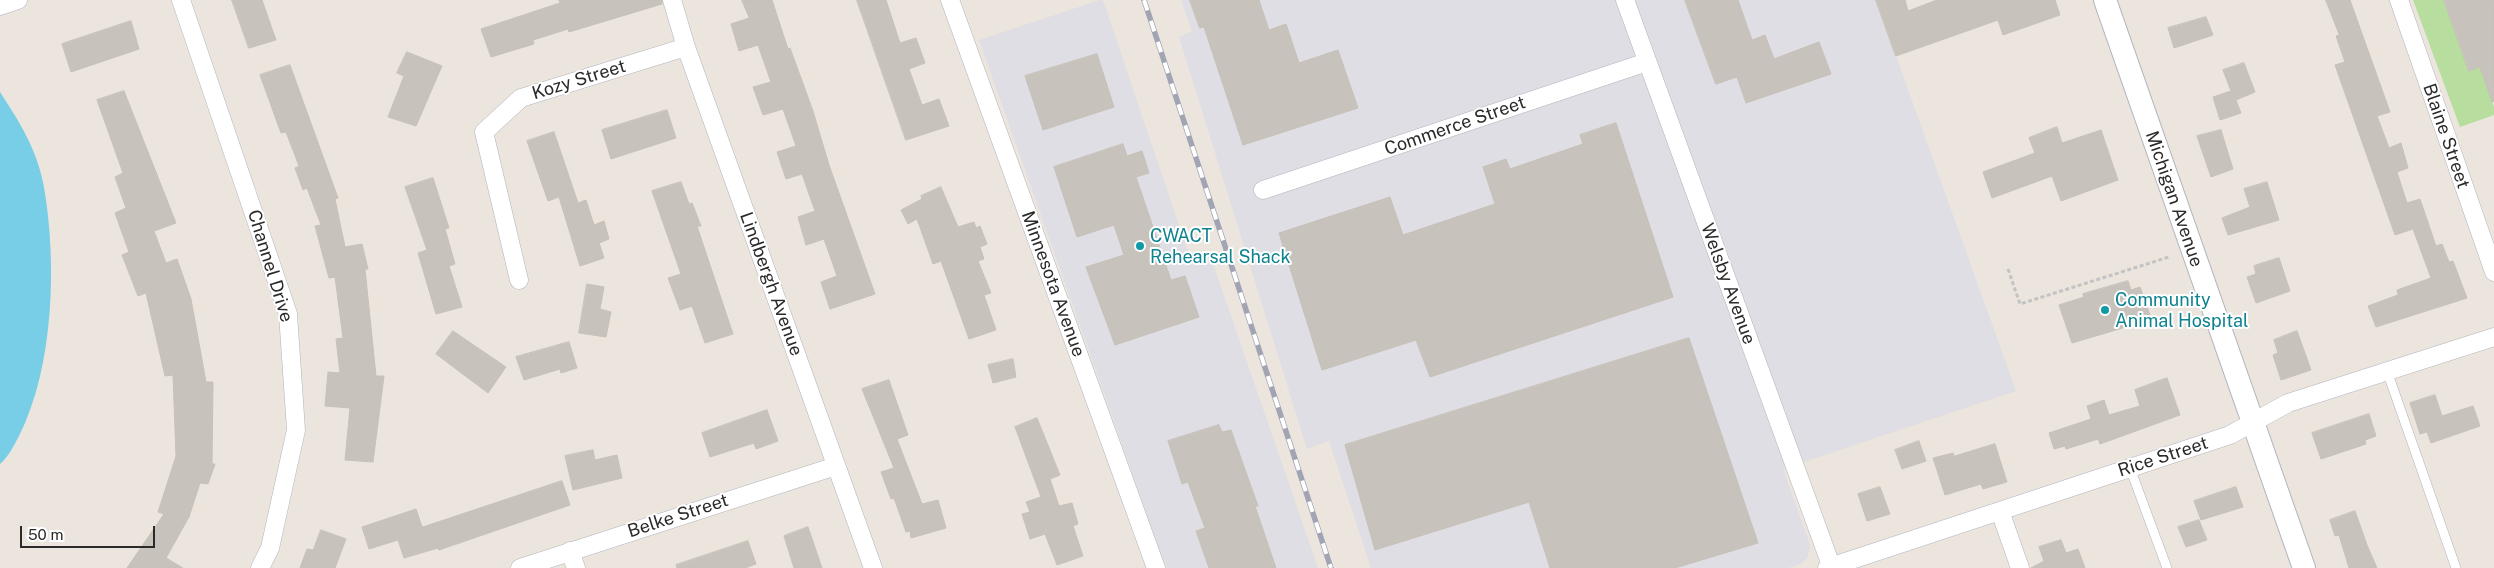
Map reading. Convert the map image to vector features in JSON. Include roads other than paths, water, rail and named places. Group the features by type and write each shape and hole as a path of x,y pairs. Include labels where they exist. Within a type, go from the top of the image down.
{"street":[{"path":"0,6 18,0"},
{"name":"Channel Drive","path":"181,0 288,314 296,430 270,548 260,568"},
{"name":"Lindbergh Avenue","path":"672,0 686,47 873,568"},
{"name":"Minnesota Avenue","path":"950,0 1156,568"},
{"name":"Welsby Avenue","path":"1625,0 1830,568"},
{"name":"Michigan Avenue","path":"2105,0 2251,422 2304,568"},
{"name":"Blaine Street","path":"2399,0 2494,272"},
{"name":"Kozy Street","path":"519,280 484,132 520,98 686,47"},
{"name":"Commerce Street","path":"1263,190 1647,62"},
{"name":"Rice Street","path":"1830,568 2230,435 2288,403 2494,337"},
{"name":"Belke Street","path":"520,568 836,466"},
{"path":"2000,511 2020,568"},
{"path":"570,551 576,568"}],"lane":[{"path":"2387,371 2456,568"},
{"path":"2130,468 2167,568"}],"water":[{"path":"0,92 27,137 41,173 51,248 51,281 50,314 40,379 31,409 19,436 8,455 0,464"}],"railway":[{"path":"1144,0 1331,568"}],"place":[{"name":"CWACT Rehearsal Shack","path":"1140,246"},
{"name":"Community Animal Hospital","path":"2105,310"}]}
